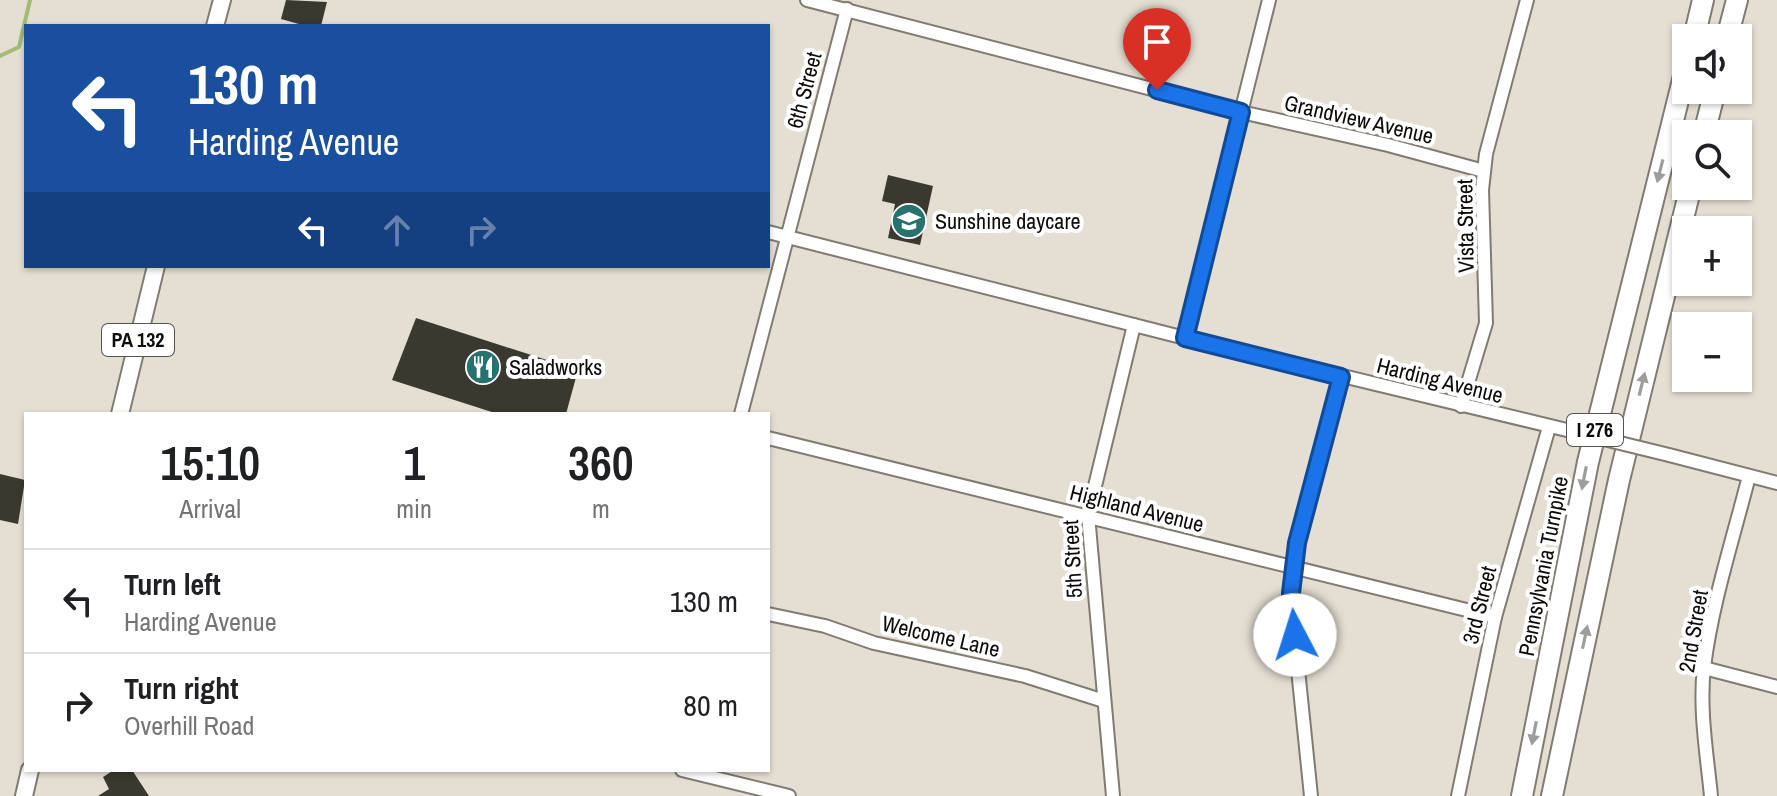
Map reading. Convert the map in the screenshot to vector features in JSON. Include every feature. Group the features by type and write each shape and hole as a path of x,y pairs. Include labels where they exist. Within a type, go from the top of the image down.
{"highway":[{"path":"1697,24 1703,0"},
{"path":"1731,24 1737,0"},
{"name":"Pennsylvania Turnpike","path":"1522,796 1588,462 1677,104"},
{"name":"I 276","path":"1552,796 1619,480 1688,200"}],"main road":[{"path":"216,24 222,0"},
{"name":"PA 132","path":"120,412 156,268"},
{"path":"24,796 30,772"}],"street":[{"name":"Grandview Avenue","path":"807,0 1484,171"},
{"path":"1185,338 1269,0"},
{"name":"Vista Street","path":"1461,406 1486,323 1484,171 1489,139 1527,0"},
{"name":"6th Street","path":"742,412 847,9"},
{"name":"Harding Avenue","path":"770,233 1341,377 1777,481"},
{"name":"5th Street","path":"1113,796 1088,515 1134,325"},
{"path":"1311,796 1292,611 1293,567 1341,377"},
{"name":"3rd Street","path":"1458,796 1495,617 1549,427"},
{"name":"Highland Avenue","path":"770,439 1495,617"},
{"name":"2nd Street","path":"1711,796 1703,694 1704,668 1749,476"},
{"name":"Welcome Lane","path":"770,614 825,626 874,643 1025,676 1104,701"},
{"path":"1704,668 1777,687"},
{"path":"690,772 789,796"}],"building":[{"path":"286,0 327,2 322,24 299,24 281,19"},
{"name":"Sunshine daycare","path":"888,175 933,186 920,245 888,238 895,204 882,201"},
{"name":"Saladworks","path":"416,318 578,370 567,412 492,412 392,380"},
{"path":"0,474 24,480 18,524 0,520"},
{"path":"111,772 133,772 149,796 98,796 109,789 103,777"}],"waterway":[{"path":"24,24 30,0"},
{"path":"0,56 19,47 24,26"}],"place":[{"name":"Sunshine daycare","path":"909,221"},
{"name":"Saladworks","path":"483,367"}],"route":[{"path":"1157,90 1241,112 1185,338 1341,377 1297,543 1291,593 1295,635"}]}
